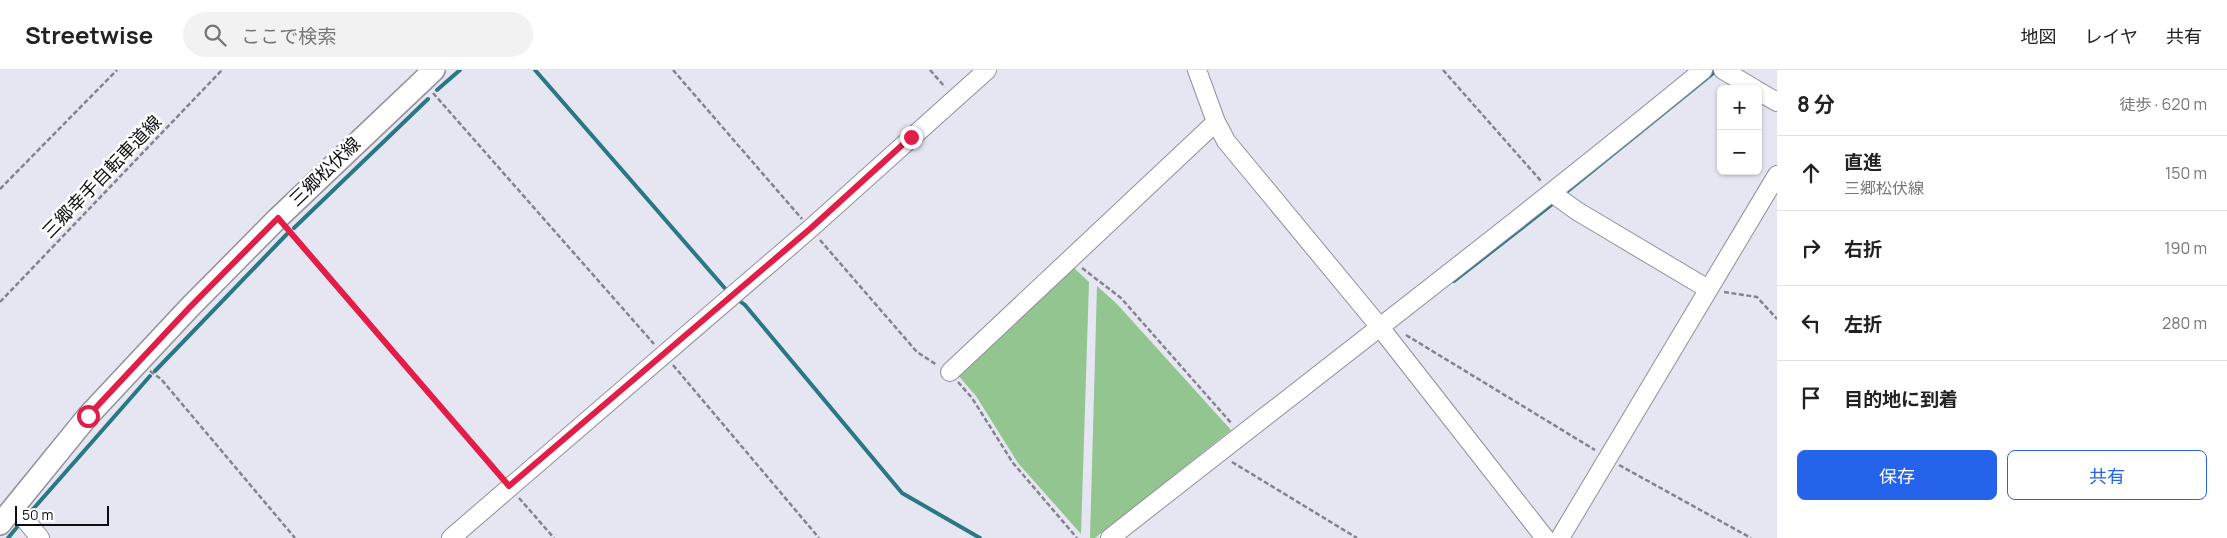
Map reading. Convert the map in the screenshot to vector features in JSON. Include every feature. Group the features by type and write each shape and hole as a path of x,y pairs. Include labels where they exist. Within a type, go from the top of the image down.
{"main road":[{"name":"三郷松伏線","path":"6,517 88,416 189,308 278,218 428,76"}],"street":[{"path":"451,538 663,353 811,228 987,70"},
{"path":"1198,70 1216,122 1226,142 1379,326 1545,538"},
{"path":"1110,538 1379,326 1552,194 1703,70"},
{"path":"1723,70 1748,85"},
{"path":"1762,93 1777,102"},
{"path":"950,372 1216,122"},
{"path":"1560,538 1609,459 1777,175"},
{"path":"1552,194 1577,211 1708,289"},
{"path":"6,517 23,517 40,538"}],"path":[{"path":"0,189 117,70"},
{"name":"三郷幸手自転車道線","path":"0,302 222,70"},
{"path":"673,70 917,352 950,372 972,398 1013,463 1077,538"},
{"path":"930,70 954,98"},
{"path":"1443,70 1552,194"},
{"path":"428,76 819,538"},
{"path":"278,218 554,538"},
{"path":"1070,258 1121,298 1242,434"},
{"path":"1708,289 1757,297 1777,319"},
{"path":"1404,334 1609,459 1751,538"},
{"path":"140,362 161,379 295,538"},
{"path":"1218,453 1356,538"}],"green space":[{"path":"1072,266 1089,282 1081,534 1018,463 976,396 956,373"},
{"path":"1097,286 1117,304 1231,430 1095,538 1090,538"}],"waterway":[{"path":"437,90 460,70"},
{"path":"535,70 729,293"},
{"path":"1564,194 1717,70"},
{"path":"294,228 428,99"},
{"path":"1454,281 1555,202"},
{"path":"155,371 287,234"},
{"path":"737,299 745,305 902,493 980,538"},
{"path":"27,516 150,376"},
{"path":"8,538 18,526"}],"route":[{"path":"88,416 189,308 278,218 509,486 811,228 911,137"}]}
